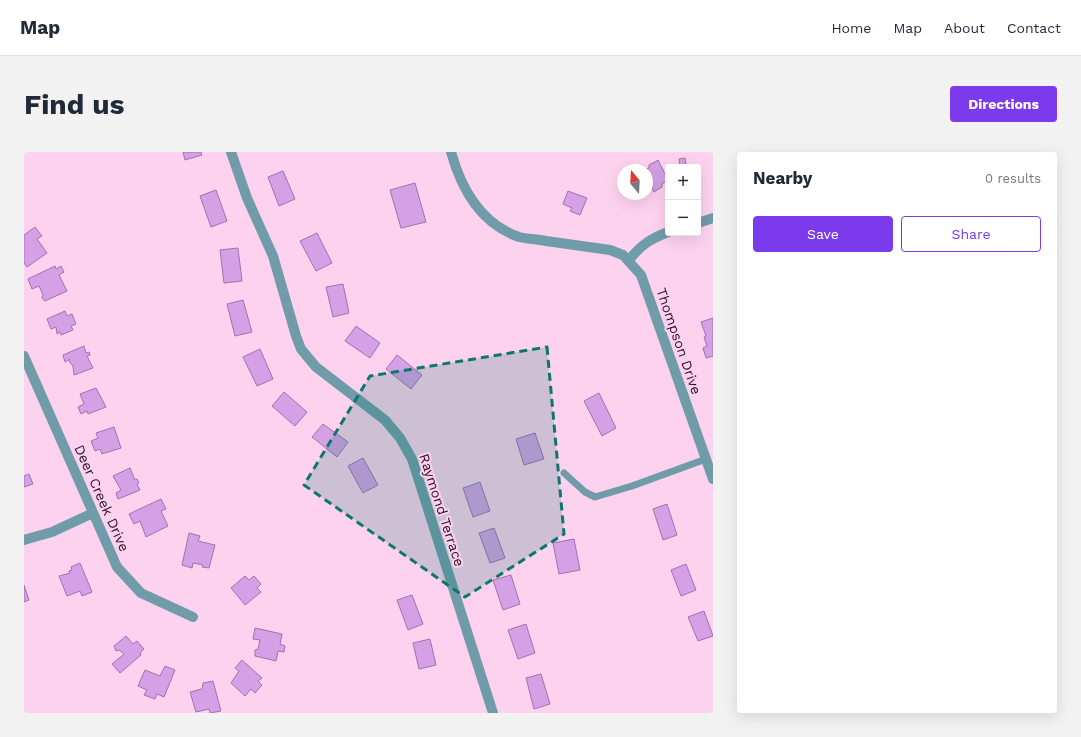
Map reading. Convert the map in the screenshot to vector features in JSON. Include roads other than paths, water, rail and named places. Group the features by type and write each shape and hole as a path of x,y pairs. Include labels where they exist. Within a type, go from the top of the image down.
{"street":[{"name":"Raymond Terrace","path":"230,152 247,198 273,256 301,349 316,367 385,420 400,438 412,459 492,713"},
{"name":"Thompson Drive","path":"451,152 458,175 464,188 480,210 497,226 519,237 610,250 623,255 642,275 713,479"},
{"path":"701,222 713,218"},
{"path":"629,260 639,247 665,233"},
{"name":"Deer Creek Drive","path":"24,356 117,567 141,593 193,618"},
{"path":"24,540 52,532 93,513"}],"lane":[{"path":"564,473 585,492 595,497 632,486 706,459"}]}
